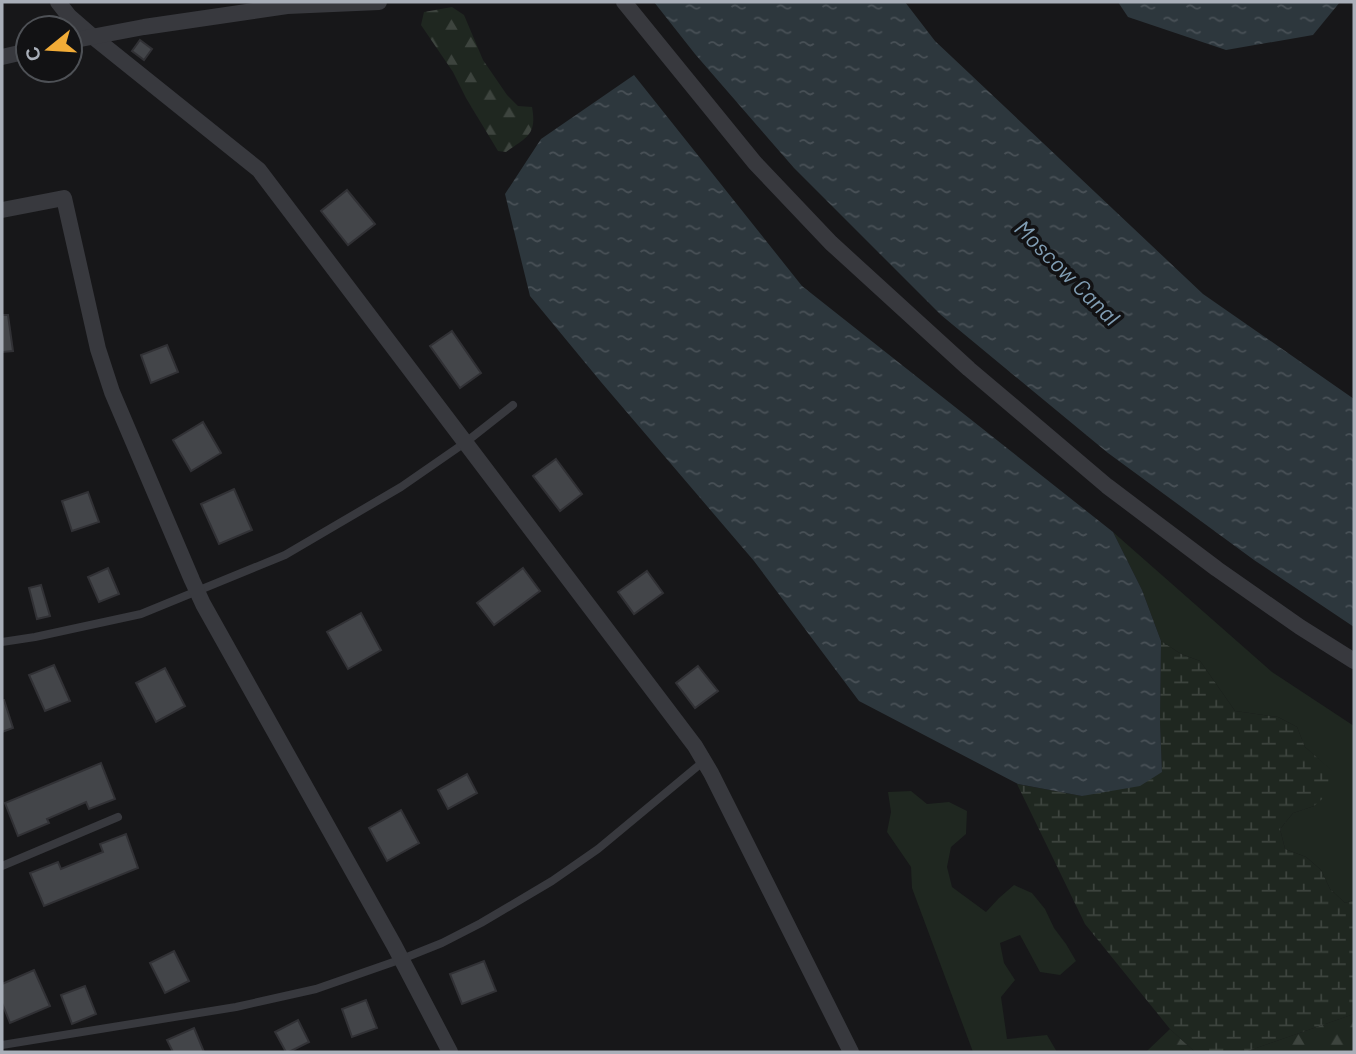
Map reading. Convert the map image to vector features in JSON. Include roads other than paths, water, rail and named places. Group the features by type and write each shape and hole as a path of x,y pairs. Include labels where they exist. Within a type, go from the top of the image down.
{"street":[{"path":"58,2 69,16 92,36 259,170 466,442 695,746 851,1052"},
{"path":"84,38 286,6 379,2"},
{"path":"624,2 755,163 831,243 959,360 1107,486 1217,569 1354,661"},
{"path":"2,210 64,198 105,370 197,592 402,959 450,1052"}],"lane":[{"path":"2,642 141,614 285,555 401,487 513,405"},
{"path":"2,1045 117,1027 316,989 442,943 552,881 598,849 704,761"},
{"path":"2,866 118,817"}],"water":[{"name":"Moscow Canal","path":"654,2 905,2 935,41 1203,294 1354,399 1354,627 1254,560 1108,453 941,315 794,168 695,54"},
{"path":"1118,2 1340,2 1313,35 1226,50 1128,17"},
{"path":"634,75 802,286 1113,532 1142,590 1161,641 1162,772 1140,786 1082,796 1018,784 859,701 754,561 530,296 505,194 541,139"}]}
